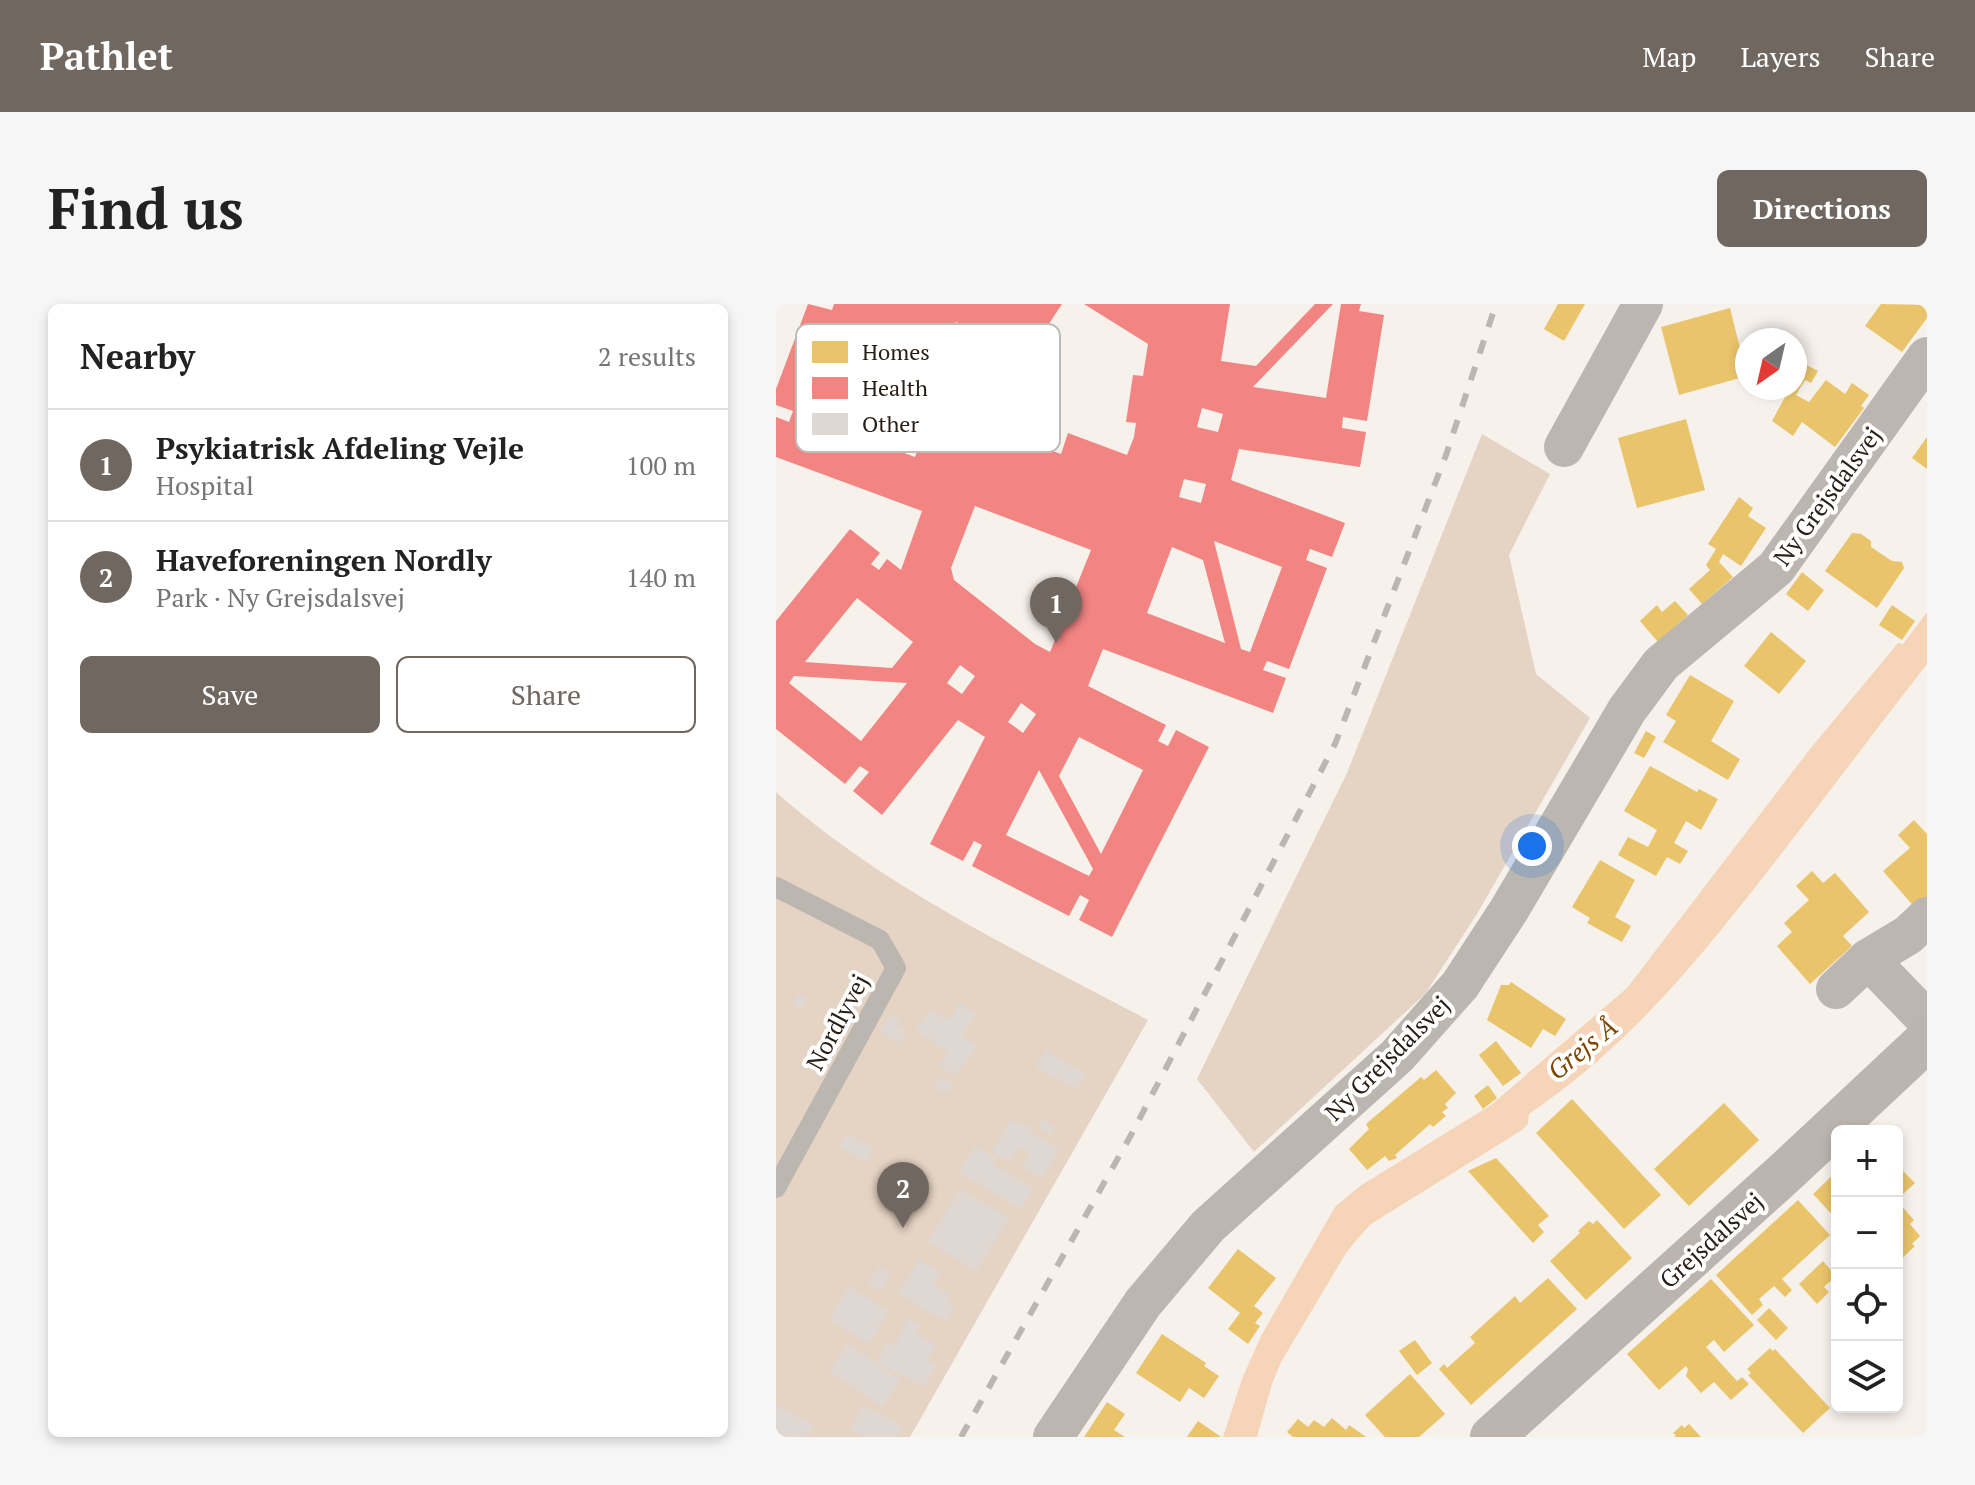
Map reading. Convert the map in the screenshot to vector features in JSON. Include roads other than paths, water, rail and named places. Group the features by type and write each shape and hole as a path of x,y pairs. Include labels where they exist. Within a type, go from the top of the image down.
{"street":[{"path":"1564,447 1643,304"},
{"name":"Ny Grejsdalsvej","path":"1053,1437 1143,1303 1208,1226 1397,1056 1460,985 1509,910 1627,710 1661,664 1776,568 1927,357"},
{"path":"1836,989 1868,959 1908,935 1927,917"},
{"path":"1868,959 1927,1020"},
{"name":"Grejsdalsvej","path":"1492,1437 1927,1040"}],"lane":[{"name":"Nordlyvej","path":"776,887 880,940 896,968 776,1188"}],"water":[{"name":"Grejs Å","path":"1927,612 1927,664 1689,969 1599,1060 1529,1114 1528,1124 1522,1130 1371,1224 1346,1253 1281,1362 1257,1437 1223,1437 1242,1379 1261,1336 1335,1207 1360,1186 1491,1105 1627,988 1810,749 1898,643 1903,644"}],"railway":[{"path":"961,1437 1131,1135 1335,744 1446,455 1496,304"}],"place":[{"name":"Psykiatrisk Afdeling Vejle","path":"1056,643"},
{"name":"Haveforeningen Nordly","path":"903,1228"}]}
